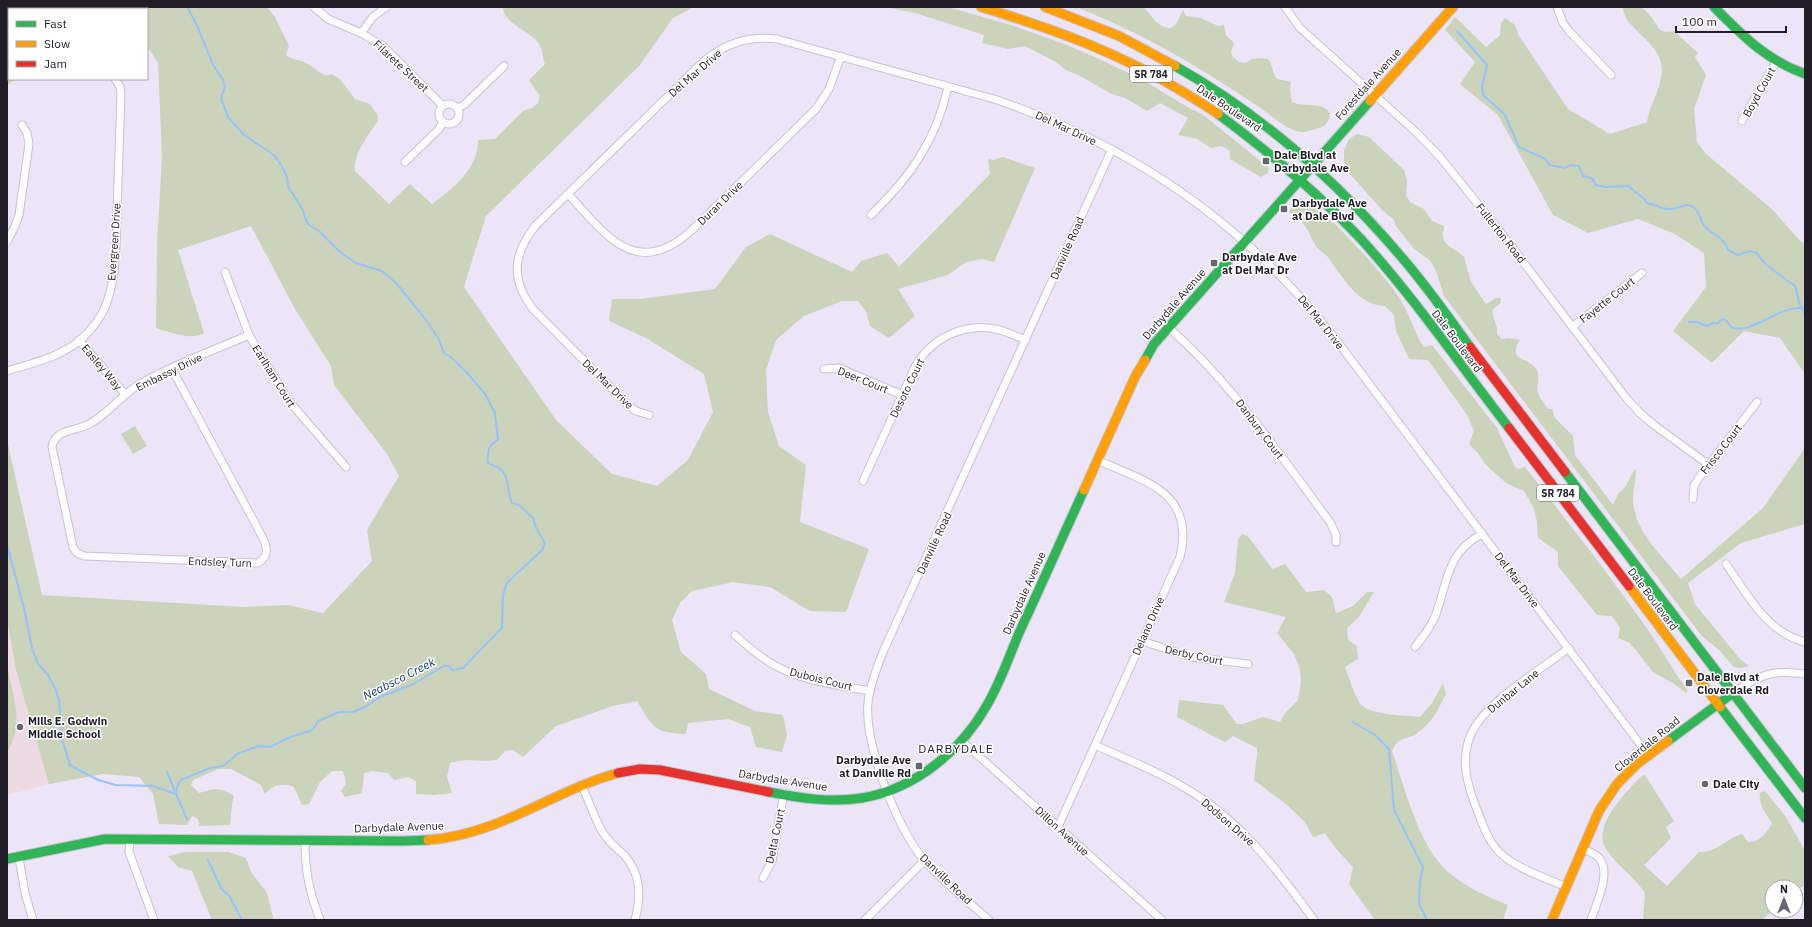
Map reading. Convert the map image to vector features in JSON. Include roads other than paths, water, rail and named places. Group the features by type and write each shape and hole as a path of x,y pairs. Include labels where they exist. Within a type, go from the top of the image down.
{"street":[{"name":"Filarete Street","path":"314,7 335,22 361,33 383,46 443,106"},
{"path":"361,33 373,17 386,7"},
{"name":"Dale Boulevard","path":"981,7 1032,22 1070,36 1146,71 1214,111 1263,146 1301,178 1338,214 1374,253 1805,818"},
{"name":"Dale Boulevard","path":"1045,7 1120,37 1192,75 1265,125 1313,164 1355,204 1406,262 1805,788"},
{"name":"Fullerton Road","path":"1285,7 1300,28 1417,133 1444,162 1499,230 1627,399 1654,425 1709,465"},
{"name":"Forestdale Avenue","path":"1301,178 1453,7"},
{"path":"1557,7 1563,23 1568,31 1611,75"},
{"path":"1714,7 1764,55 1776,62 1805,74"},
{"name":"Del Mar Drive","path":"649,415 636,411 628,405 533,309 518,281 517,262 522,244 536,224 696,68 721,48 742,40 764,38 777,39 1022,108 1078,132 1145,168 1172,186 1245,241 1296,291 1320,320 1569,648 1649,756"},
{"name":"Duran Drive","path":"568,194 608,237 624,248 646,252 664,250 673,246 692,230 816,109 829,89 841,56"},
{"name":"Boyd Court","path":"1742,121 1776,62"},
{"path":"458,108 465,104 504,66"},
{"name":"Evergreen Drive","path":"7,371 53,357 79,340 97,321 108,299 114,274 116,253 121,93 120,87 116,80"},
{"path":"871,215 903,182 924,152 939,121 948,86"},
{"path":"450,104 458,108 459,116 457,121 452,124 443,122 439,115 443,106 450,104"},
{"path":"404,162 439,129 443,122"},
{"path":"7,242 19,215 28,144 27,133 22,125"},
{"name":"Danville Road","path":"989,920 925,860 903,830 888,791 870,734 868,720 870,691 884,652 1112,150"},
{"name":"Darbydale Avenue","path":"7,859 19,858 92,841 130,839 426,840 458,836 500,823 582,786 631,770 660,770 784,793 839,800 859,798 888,791 926,772 950,754 962,741 986,705 1143,360 1168,327 1301,178"},
{"name":"Earlham Court","path":"226,272 249,335 293,407 346,467"},
{"name":"Fayette Court","path":"1572,327 1642,274"},
{"name":"Danbury Court","path":"1168,327 1210,366 1242,405 1330,522 1336,535 1336,542"},
{"name":"Desoto Court","path":"863,481 920,359 934,344 945,336 965,329 988,328 1000,330 1026,340"},
{"name":"Embassy Drive","path":"54,440 60,434 89,425 125,394 155,376 249,335"},
{"name":"Easley Way","path":"79,340 125,394"},
{"name":"Deer Court","path":"824,369 839,368 902,395"},
{"name":"Endsley Turn","path":"54,440 53,451 73,547 79,554 84,556 256,564 260,562 265,557 267,552 264,540 172,369"},
{"name":"Frisco Court","path":"1693,499 1694,486 1698,479 1756,402"},
{"name":"Delano Drive","path":"1058,827 1180,557 1184,537 1181,519 1173,503 1159,489 1097,460"},
{"path":"1415,647 1422,639 1434,618 1450,568 1455,558 1469,542 1482,534"},
{"path":"1726,564 1758,609 1770,622 1788,636 1805,642"},
{"name":"Dubois Court","path":"735,635 769,662 789,672 870,691"},
{"name":"Derby Court","path":"1142,641 1191,657 1248,664"},
{"name":"Dunbar Lane","path":"1566,887 1515,864 1499,852 1486,834 1469,792 1465,768 1470,737 1486,713 1497,702 1569,648"},
{"name":"Cloverdale Road","path":"1552,920 1599,811 1607,797 1628,773 1752,680 1768,674 1792,672 1805,674"},
{"name":"Dillon Avenue","path":"962,741 1162,920"},
{"name":"Dodson Drive","path":"1095,745 1180,784 1219,811 1254,843 1314,920"},
{"path":"582,786 602,831 608,840 624,856 635,873 639,893 639,904 634,920"},
{"name":"Delta Court","path":"763,878 772,861 784,793"},
{"path":"130,839 129,852 154,920"},
{"path":"305,840 306,877 312,902 320,920"},
{"path":"1582,849 1597,856 1604,869 1603,882 1591,920"},
{"path":"19,858 25,893 33,920"},
{"path":"865,920 925,860"}],"waterway":[{"name":"Neabsco Creek","path":"187,7 197,25 213,65 222,78 225,87 221,98 228,117 244,135 274,155 287,177 288,186 304,212 305,218 309,225 319,231 340,252 356,263 382,271 396,283 427,321 438,338 444,353 451,357 468,374 485,394 495,413 498,440 492,444 489,449 488,463 499,468 503,472 507,480 512,503 519,505 533,518 536,528 545,543 542,550 507,583 503,595 502,628 463,668 452,670 449,666 444,666 411,685 380,697 365,707 353,712 339,712 318,721 313,730 290,737 270,747 258,746 237,754 223,766 210,768 181,780 177,787 176,794 187,819"},
{"path":"1457,31 1487,65 1482,86 1483,95 1505,115 1519,147 1546,159 1549,165 1565,168 1570,165 1579,166 1583,176 1592,178 1596,185 1605,187 1629,186 1647,203 1661,208 1667,209 1686,205 1692,206 1697,210 1706,228 1720,238 1728,250 1738,255 1750,251 1757,253 1765,264 1795,286 1799,302 1805,315"},
{"path":"1689,322 1697,322 1707,326 1713,323 1718,323 1722,319 1726,320 1732,328 1741,328 1749,327 1793,308 1803,308"},
{"path":"7,545 24,608 32,648 38,664 48,675 59,700 62,739 70,765 98,780 116,785 153,786 176,794 167,772"},
{"path":"1353,722 1375,735 1389,749 1394,810 1423,867 1420,881 1419,904 1427,920"},
{"name":"Neabsco Creek","path":"208,860 221,888 230,897 242,920"}],"place":[{"name":"Dale Blvd at Darbydale Ave","path":"1266,161"},
{"name":"Darbydale Ave at Dale Blvd","path":"1284,209"},
{"name":"Darbydale Ave at Del Mar Dr","path":"1214,263"},
{"name":"Dale Blvd at Cloverdale Rd","path":"1689,683"},
{"name":"Mills E. Godwin Middle School","path":"20,727"},
{"name":"Darbydale Ave at Danville Rd","path":"919,766"},
{"name":"Dale City","path":"1705,784"}],"district":[{"name":"DARBYDALE","path":"956,749"}]}
